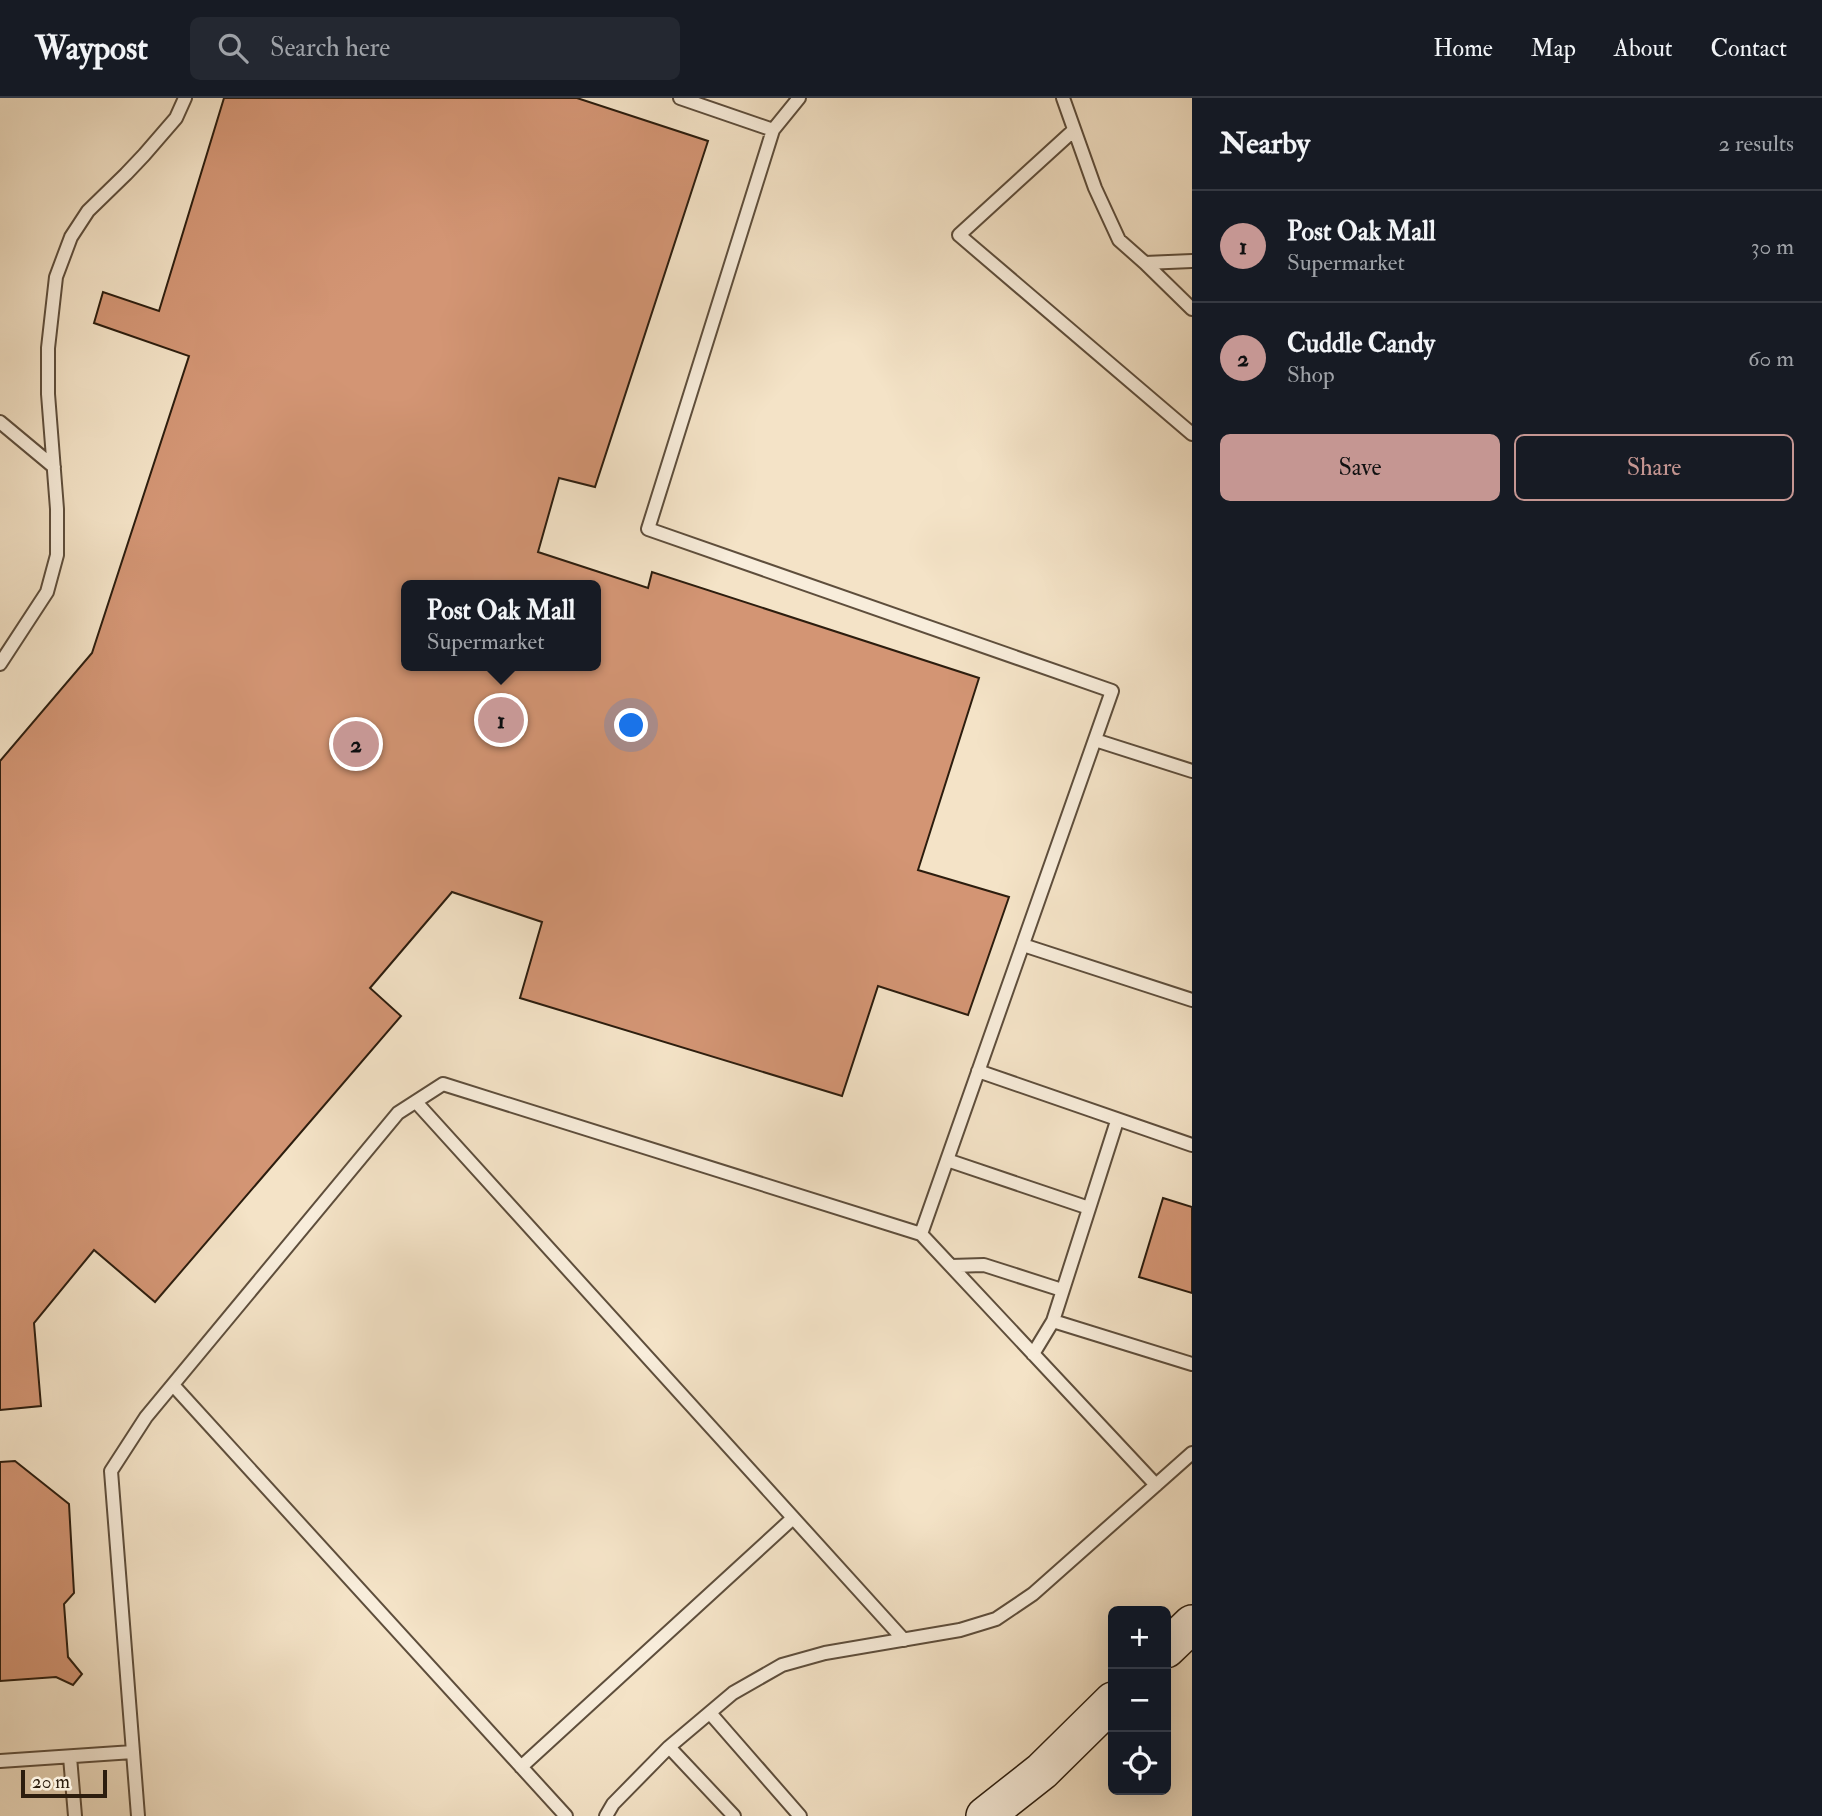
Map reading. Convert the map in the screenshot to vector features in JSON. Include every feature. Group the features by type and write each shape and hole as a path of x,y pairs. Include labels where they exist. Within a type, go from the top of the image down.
{"main road":[{"path":"1171,1644 1192,1623"},
{"path":"985,1816 1042,1771 1108,1706"}],"lane":[{"path":"0,664 47,592 57,555 57,509 48,394 48,348 56,277 71,237 88,211 126,174 176,118 185,98"},
{"path":"680,98 773,130"},
{"path":"799,98 773,130 648,529 1112,691 921,1234"},
{"path":"1062,98 1095,188 1119,240 1190,303"},
{"path":"1074,130 959,235 1192,434"},
{"path":"1145,263 1192,261"},
{"path":"0,422 54,467"},
{"path":"1095,740 1192,771"},
{"path":"1023,945 1192,1000"},
{"path":"978,1071 1192,1145"},
{"path":"138,1816 111,1471 146,1416 398,1113 443,1084 921,1234 1156,1485"},
{"path":"416,1102 904,1640"},
{"path":"1033,1354 1053,1321 1117,1121"},
{"path":"947,1160 1089,1208"},
{"path":"951,1265 984,1265 1062,1290"},
{"path":"1053,1321 1192,1364"},
{"path":"173,1385 566,1816"},
{"path":"606,1816 613,1804 669,1747 733,1693 782,1665 825,1653 960,1629 996,1619 1033,1594 1192,1453"},
{"path":"521,1767 793,1518"},
{"path":"710,1713 800,1816"},
{"path":"669,1747 734,1816"},
{"path":"0,1761 133,1752"},
{"path":"70,1756 75,1816"}],"building":[{"path":"224,98 577,98 708,141 595,487 559,478 538,552 648,588 652,572 979,678 918,870 1009,897 968,1015 878,986 842,1096 520,998 542,922 452,892 370,988 401,1016 155,1302 94,1250 34,1323 41,1406 0,1410 0,761 92,653 189,356 94,323 103,292 159,311"},
{"path":"1163,1198 1192,1207 1192,1293 1139,1277"},
{"path":"15,1461 69,1504 74,1593 64,1604 68,1657 82,1674 73,1685 56,1677 0,1681 0,1462"}],"place":[{"name":"Post Oak Mall","path":"501,720"},
{"name":"Cuddle Candy","path":"356,744"}]}
